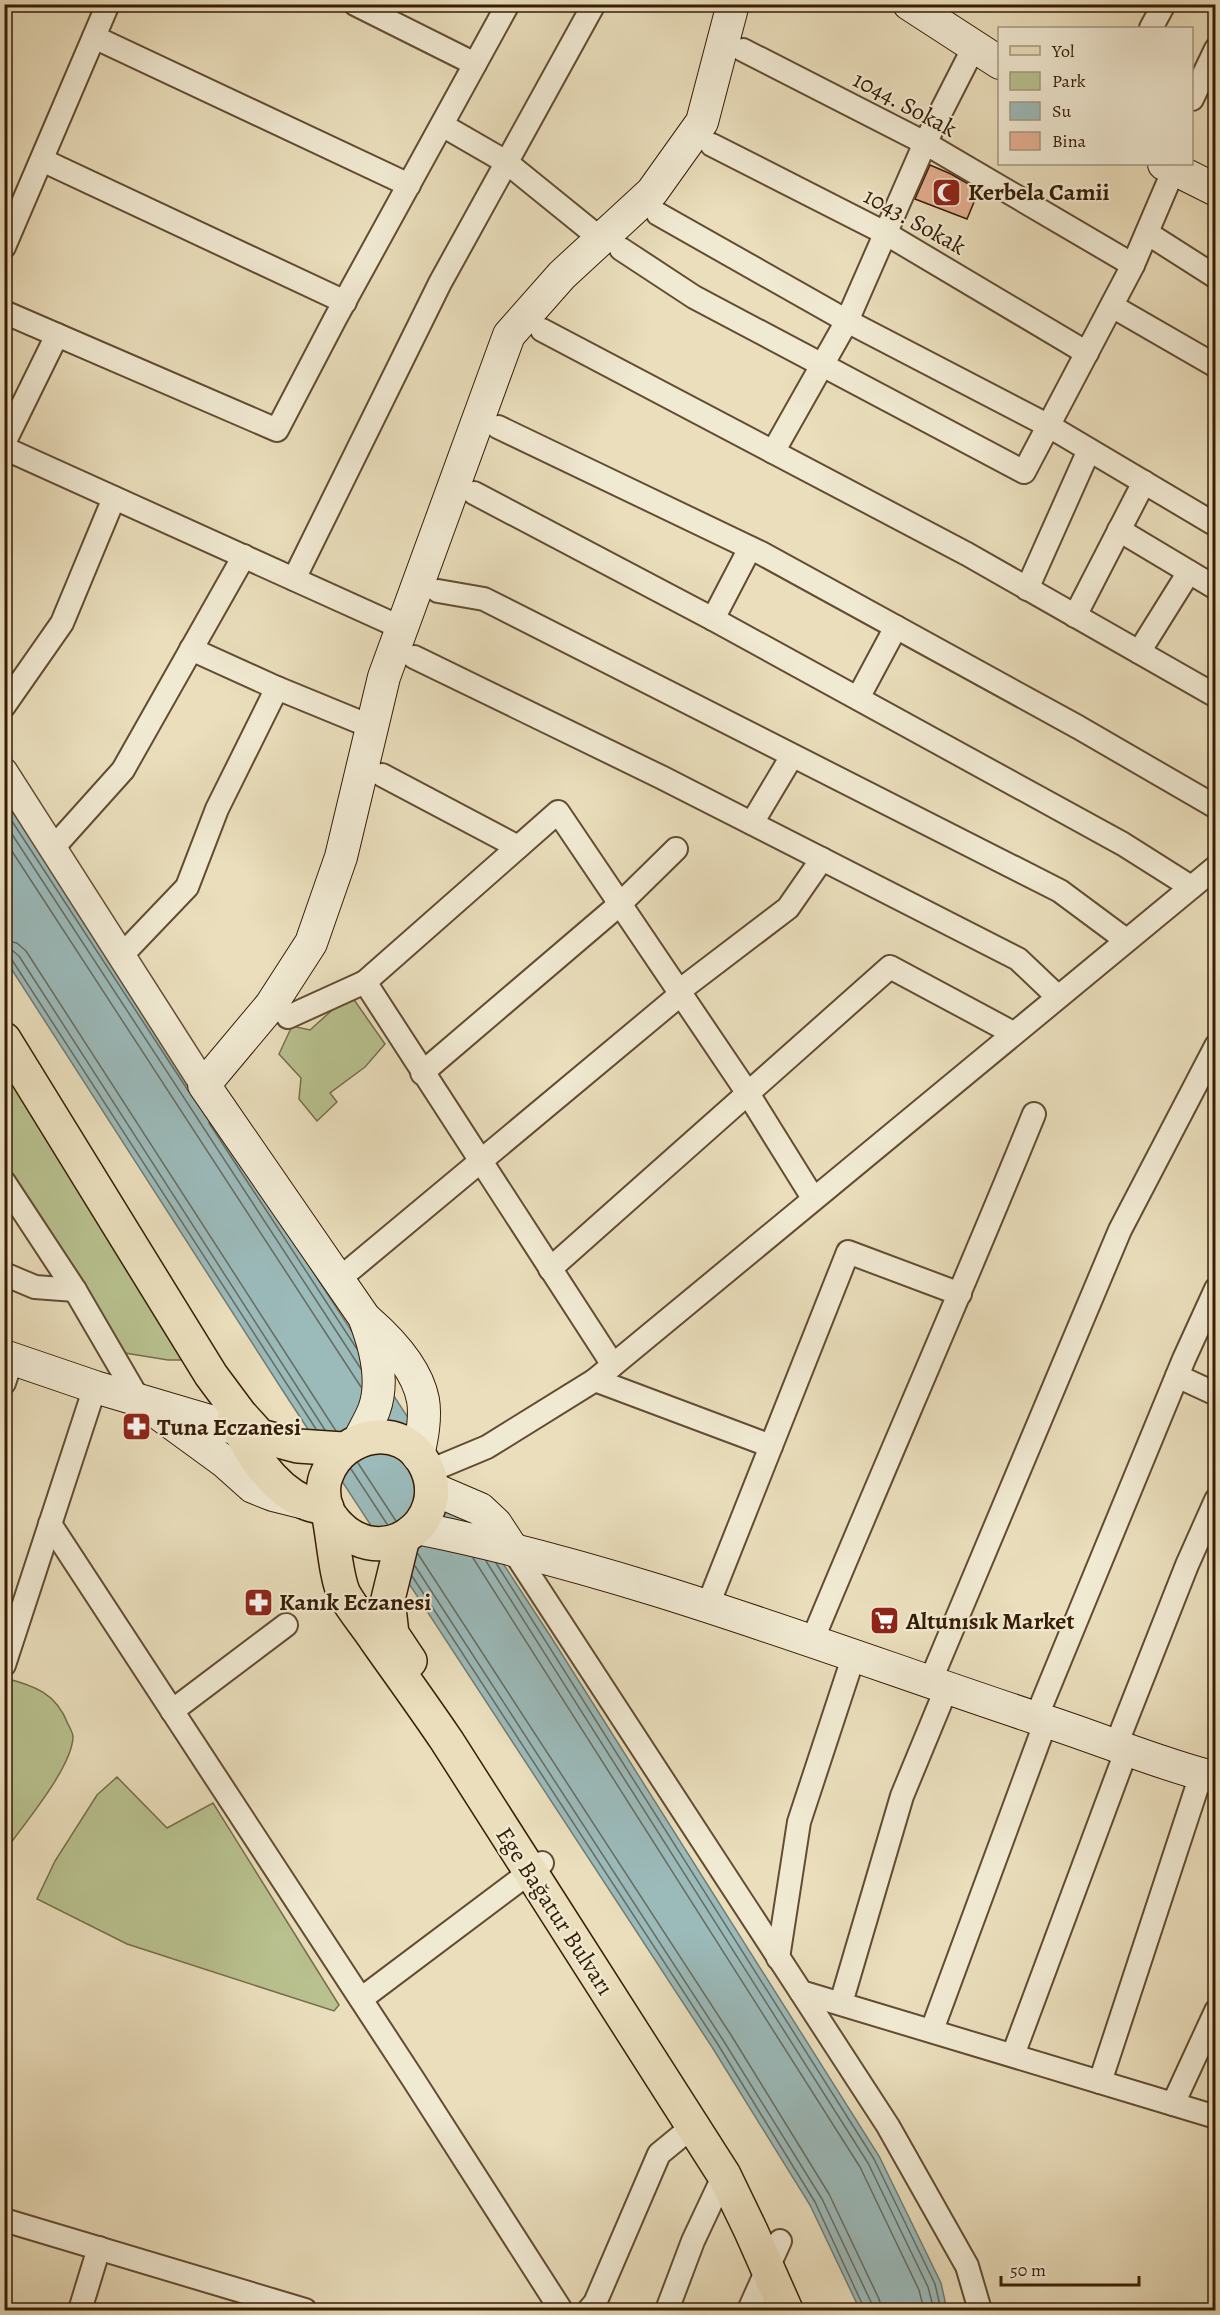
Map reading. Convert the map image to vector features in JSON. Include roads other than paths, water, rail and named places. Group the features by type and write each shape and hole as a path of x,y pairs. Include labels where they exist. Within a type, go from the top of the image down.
{"main road":[{"path":"210,1094 288,1017 330,952 361,863 405,682 528,346 577,290 702,122 733,4"},
{"path":"210,1094 311,943 341,857 384,677 509,335 562,275 658,214 668,205 721,131 755,4"},
{"path":"909,4 987,55"},
{"path":"1169,166 1215,190"},
{"path":"4,1039 211,1375 240,1414 250,1434 256,1460 275,1482 320,1508 352,1538 369,1544 386,1544 410,1533 426,1514 431,1497 426,1472 423,1399 409,1366 388,1338 364,1317"},
{"path":"210,1094 364,1317 373,1339 380,1385 374,1409 351,1444 331,1463 324,1480 324,1497 320,1508"},
{"path":"7,1366 95,1387 250,1434 298,1446 351,1444 377,1437 395,1439 411,1448 426,1472 480,1509 496,1524 513,1550"},
{"path":"173,1411 186,1408 203,1399 211,1375"},
{"path":"139,1400 225,1462 253,1487 320,1508"},
{"name":"Ege Bağatur Bulvarı","path":"320,1508 343,1592 753,2187 774,2255 786,2310"},
{"path":"410,1533 477,1540 708,1605 1208,1777"},
{"name":"Ege Bağatur Bulvarı","path":"410,1533 388,1599 392,1634 723,2175 810,2310"}],"street":[{"path":"4,247 108,4"},
{"path":"355,4 475,64"},
{"path":"4,312 277,430 508,4"},
{"path":"294,579 440,283 594,4"},
{"path":"1152,27 1164,4"},
{"path":"94,37 409,185"},
{"path":"1193,95 1215,49"},
{"name":"1044. Sokak","path":"743,50 925,143 1133,265"},
{"path":"772,452 847,321 925,143 987,55"},
{"path":"442,125 506,162 611,244 694,297 1024,472 1133,265 1147,233 1169,166"},
{"name":"1043. Sokak","path":"712,145 885,233 1087,353"},
{"path":"42,160 345,302"},
{"path":"658,214 847,321 1048,426 1215,525"},
{"path":"1147,233 1215,277"},
{"path":"1112,306 1215,366"},
{"path":"542,330 967,554 1215,696"},
{"path":"4,443 57,335"},
{"path":"498,427 750,548 1078,727 1215,807"},
{"path":"4,448 402,628"},
{"path":"1027,589 1089,450"},
{"path":"1075,616 1144,482"},
{"path":"474,493 858,698 1123,844 1191,887"},
{"path":"4,706 62,623 114,498"},
{"path":"1119,530 1215,588"},
{"path":"713,619 750,548"},
{"path":"53,848 123,770 244,556"},
{"path":"1139,652 1190,572"},
{"path":"438,591 484,599 1060,891 1126,940"},
{"path":"858,698 896,627"},
{"path":"191,649 372,727"},
{"path":"414,657 650,771 1018,959 1058,997"},
{"path":"122,956 187,887 217,809 277,688"},
{"path":"752,823 792,756"},
{"path":"4,772 210,1094"},
{"path":"382,775 518,848"},
{"path":"288,1017 365,982 558,812 747,1092 813,1198"},
{"path":"423,1073 620,904 676,849"},
{"path":"338,1280 481,1162 680,992 788,908 822,859"},
{"path":"426,1472 487,1447 595,1380 1215,867"},
{"path":"550,1269 890,967 1014,1033"},
{"path":"365,982 613,1365"},
{"path":"841,2003 902,1796 938,1684 1120,1230 1215,1046"},
{"path":"813,1641 1034,1114"},
{"path":"4,1182 75,1290 139,1400"},
{"path":"708,1605 848,1252 960,1294"},
{"path":"4,1274 34,1287 75,1290"},
{"path":"932,2030 1041,1720 1215,1289"},
{"path":"1178,1376 1215,1395"},
{"path":"595,1380 771,1446"},
{"path":"4,1665 95,1387"},
{"path":"1013,2055 1187,1564 1215,1500"},
{"path":"50,1524 361,1999 561,2310"},
{"path":"513,1550 888,2126 967,2266 980,2310"},
{"path":"172,1711 286,1625"},
{"path":"778,1958 799,1822 854,1654"},
{"path":"1100,2082 1208,1777"},
{"path":"361,1999 535,1868"},
{"path":"801,1992 1215,2117"},
{"path":"1173,2104 1215,2011"},
{"path":"589,2310 595,2303 659,2154 693,2126"},
{"path":"667,2310 693,2241 723,2175"},
{"path":"4,2220 305,2310"},
{"path":"80,2310 99,2248"},
{"path":"749,2310 774,2255"}],"water":[{"path":"4,798 551,1637 879,2156 941,2283 947,2310 860,2310 810,2205 712,2047 285,1394 5,959"}],"place":[{"name":"Kerbela Camii","path":"947,192"},
{"name":"Tuna Eczanesi","path":"136,1427"},
{"name":"Kanık Eczanesi","path":"258,1602"},
{"name":"Altunısık Market","path":"885,1621"}]}
